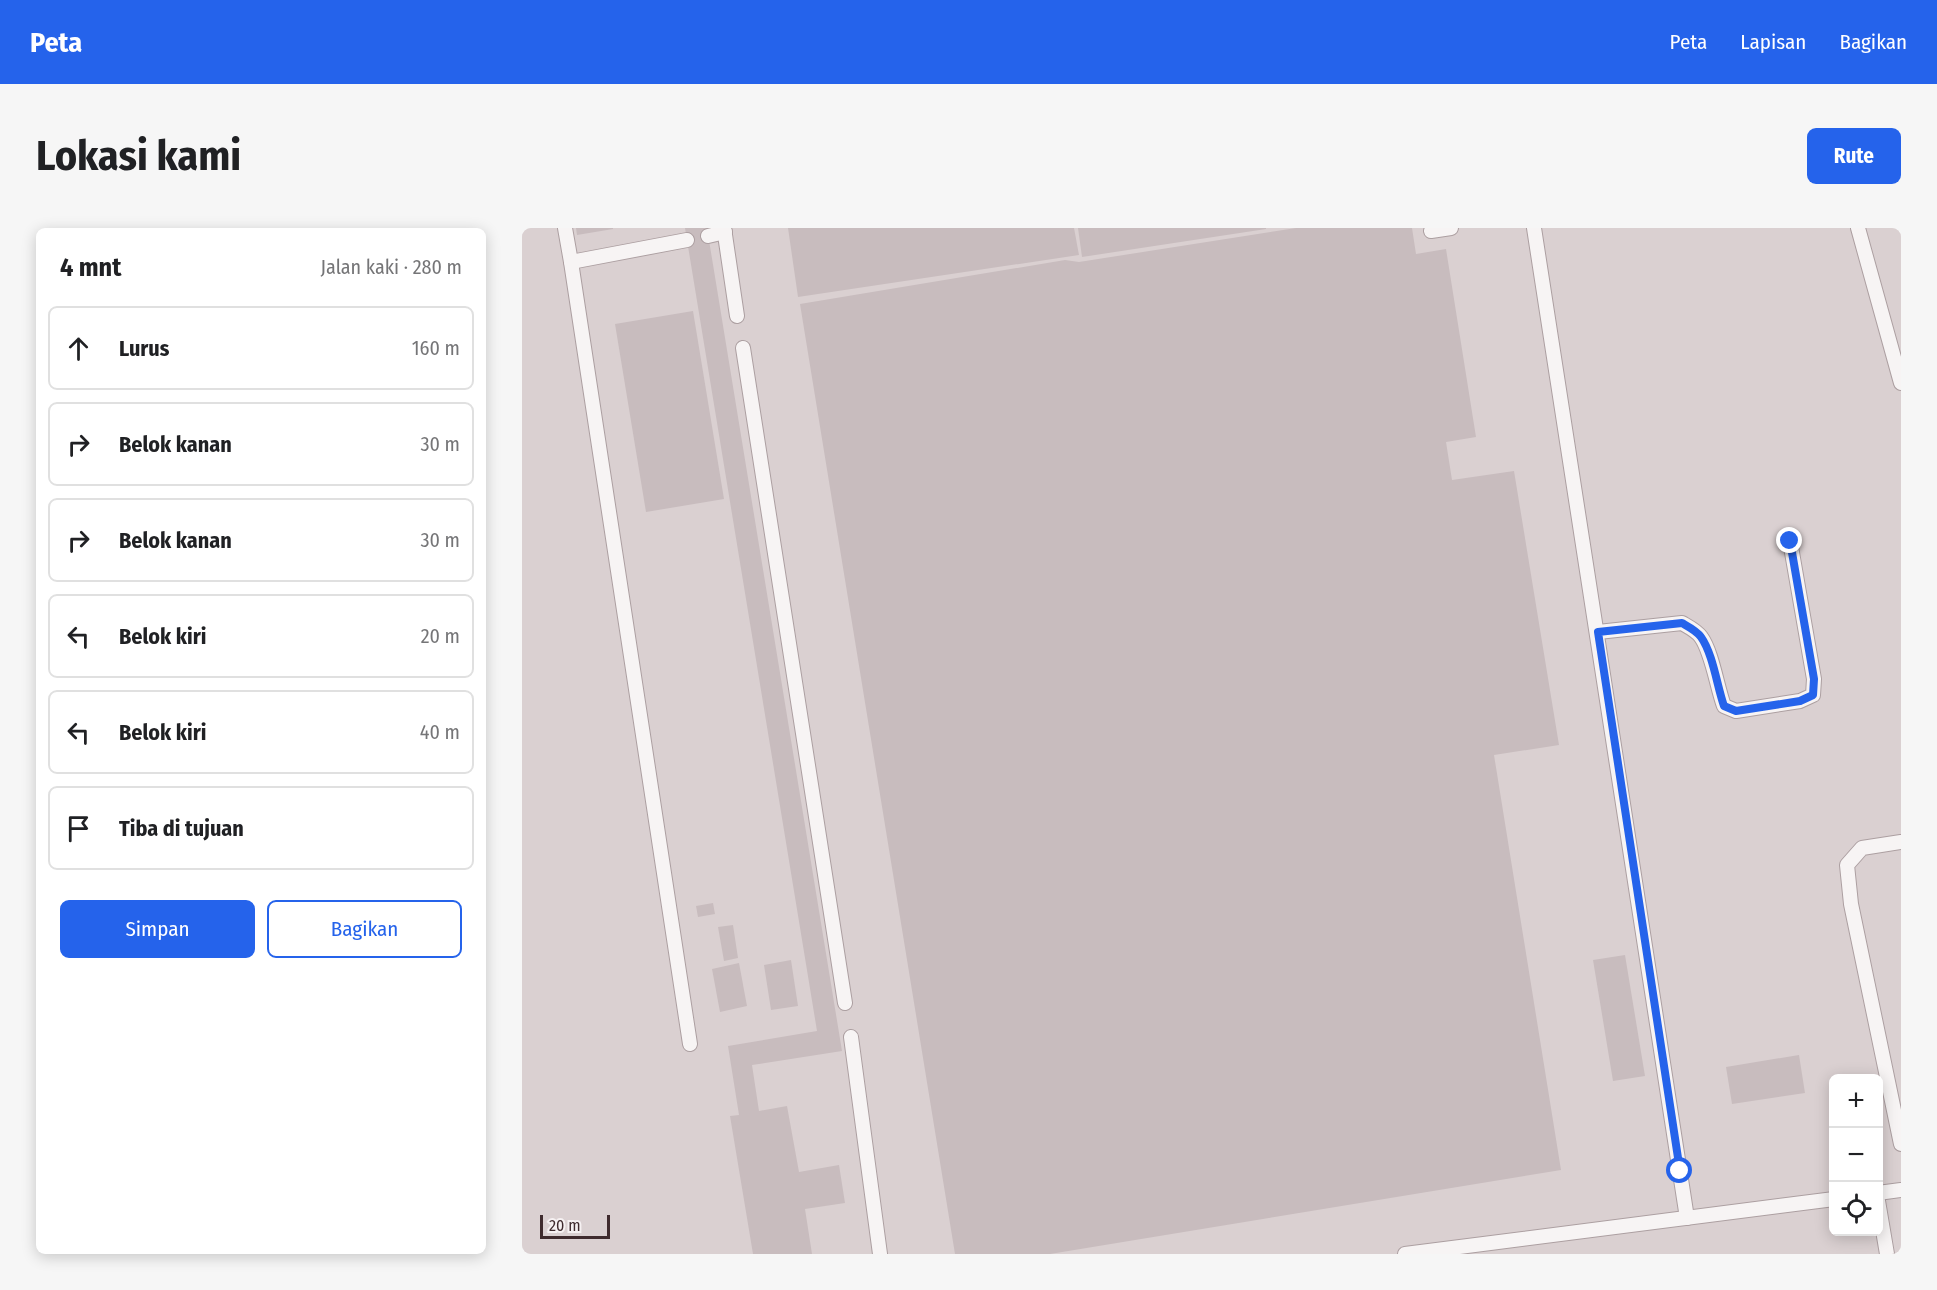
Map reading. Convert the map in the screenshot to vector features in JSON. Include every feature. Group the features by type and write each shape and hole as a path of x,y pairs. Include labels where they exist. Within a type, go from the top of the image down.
{"lane":[{"path":"565,228 690,1044"},
{"path":"1431,231 1451,228"},
{"path":"1534,228 1687,1218"},
{"path":"1858,228 1901,383"},
{"path":"708,236 724,230 737,316"},
{"path":"571,262 687,240"},
{"path":"743,348 845,1003"},
{"path":"1598,632 1682,623 1692,628 1707,647 1724,706 1736,711 1800,701 1813,695 1814,679 1790,541"},
{"path":"1901,842 1862,848 1847,865 1851,904 1901,1144"},
{"path":"851,1036 880,1254"},
{"path":"1883,1192 1901,1190"},
{"path":"1405,1254 1450,1251 1829,1200"},
{"path":"1883,1230 1887,1254"}],"shaded area":[{"path":"522,228 1901,228 1901,1254 522,1254"}],"building":[{"path":"576,228 613,228 613,229 577,235"},
{"path":"685,228 707,228 842,1051 752,1065 759,1111 787,1106 799,1172 839,1165 845,1203 805,1209 812,1254 753,1254 730,1116 739,1115 728,1046 817,1031"},
{"path":"788,228 1074,228 1079,255 798,297"},
{"path":"1078,228 1266,228 1266,229 1082,257"},
{"path":"1296,228 1412,228 1416,254 1446,249 1476,437 1446,442 1452,480 1514,471 1559,745 1494,755 1561,1170 1050,1254 955,1254 800,304 1065,260 1079,262"},
{"path":"693,311 724,499 646,512 615,324"},
{"path":"713,903 715,914 698,917 696,906"},
{"path":"733,925 738,958 724,961 718,927"},
{"path":"1625,955 1645,1076 1613,1081 1593,960"},
{"path":"791,960 798,1006 771,1010 764,965"},
{"path":"739,963 747,1006 720,1012 712,969"},
{"path":"1799,1055 1805,1093 1732,1104 1726,1067"}],"route":[{"path":"1680,1171 1598,632 1682,623 1692,628 1707,647 1724,706 1736,711 1800,701 1813,695 1814,679 1790,541"}]}
